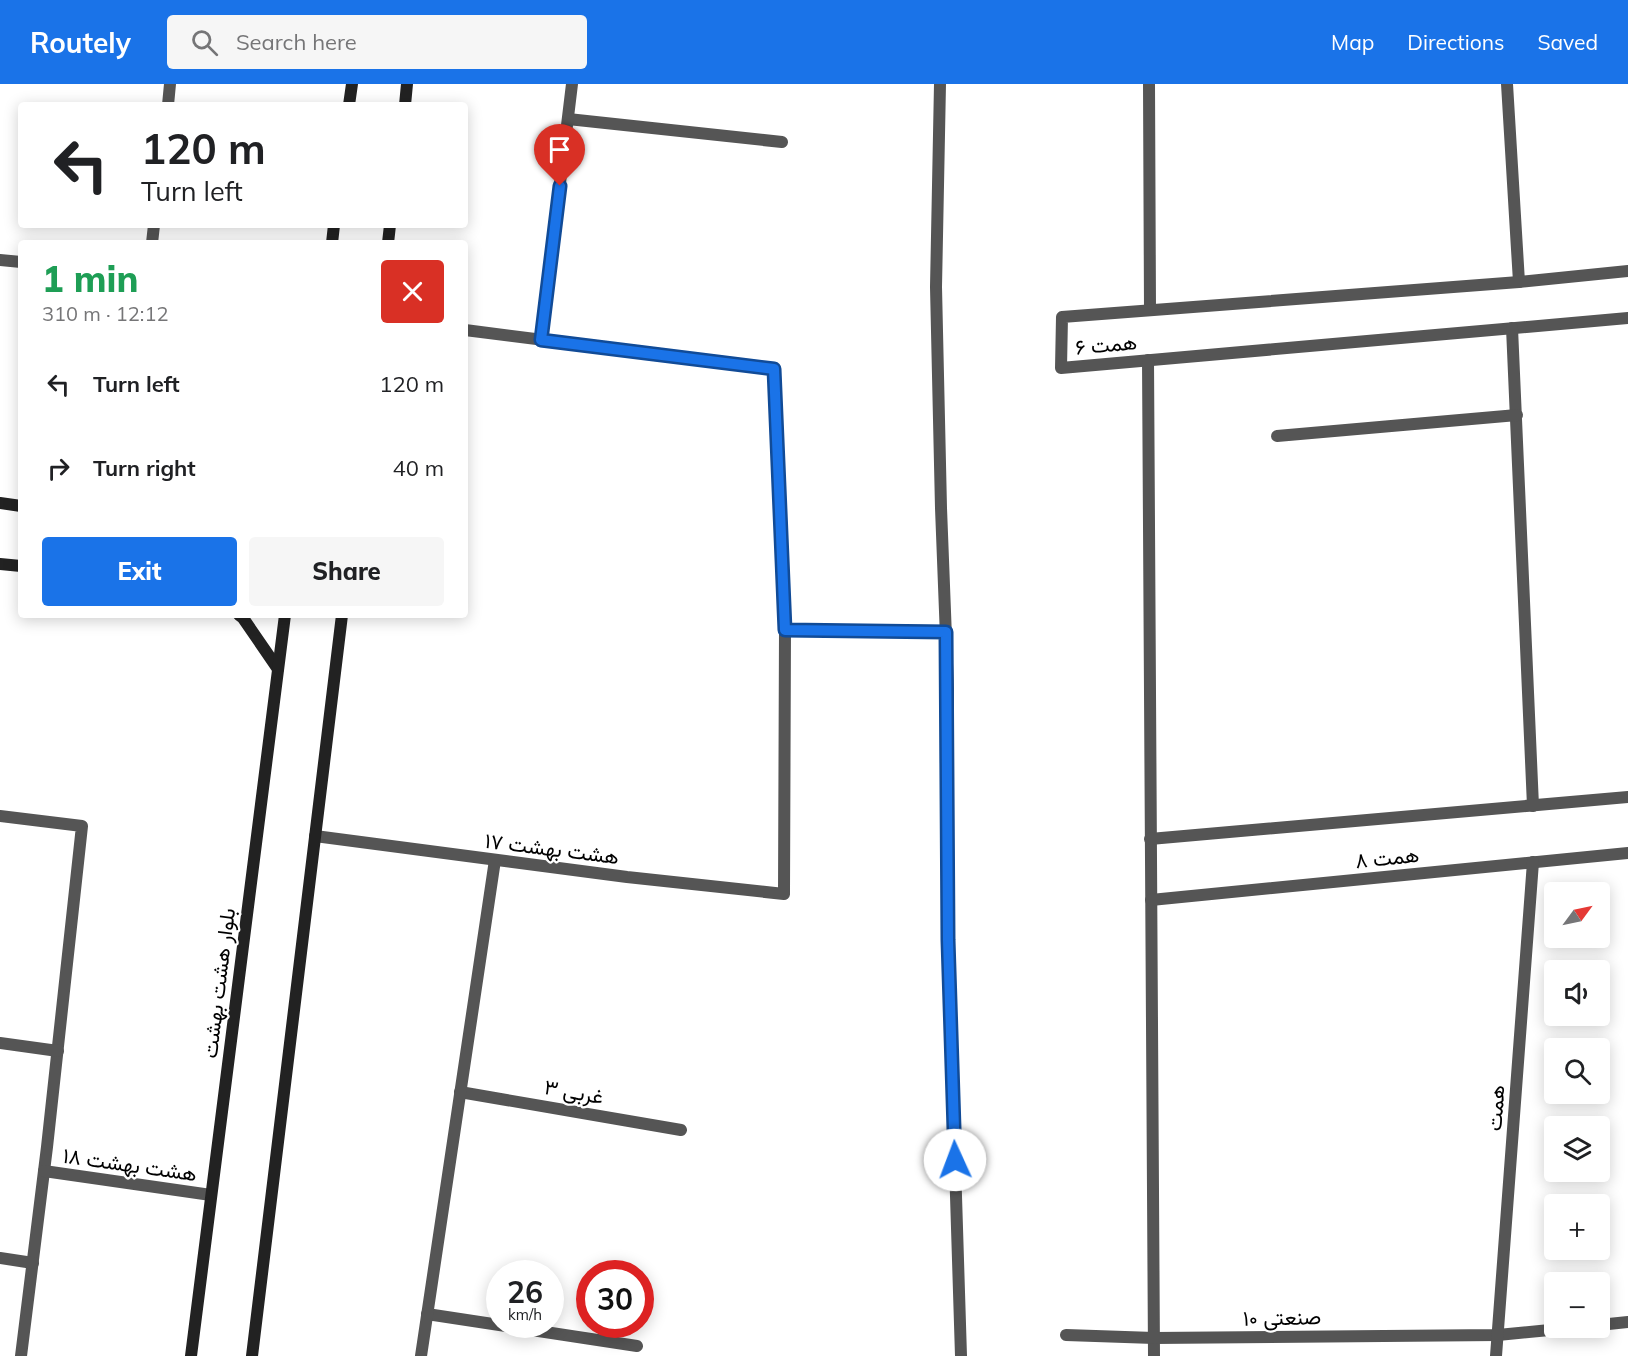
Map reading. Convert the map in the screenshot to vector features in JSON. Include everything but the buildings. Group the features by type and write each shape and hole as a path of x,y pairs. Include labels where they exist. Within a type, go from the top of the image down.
{"street":[{"path":"168,102 170,84"},
{"path":"349,102 352,84"},
{"path":"405,102 407,84"},
{"path":"541,340 572,84"},
{"path":"940,84 936,287 946,632 948,940 961,1356"},
{"path":"1149,84 1150,309"},
{"path":"1507,84 1519,282"},
{"path":"568,119 782,142"},
{"path":"0,260 18,262"},
{"name":"همت ۶","path":"1628,271 1519,282 1062,317 1061,368 1628,318"},
{"path":"1512,328 1533,806"},
{"path":"468,330 774,369 785,630 946,632"},
{"path":"1148,360 1154,1356"},
{"path":"1277,436 1517,415"},
{"path":"0,503 18,506"},
{"path":"0,564 18,566"},
{"path":"243,618 278,669"},
{"name":"بلوار هشت بهشت","path":"191,1356 285,618"},
{"path":"252,1356 342,618"},
{"name":"هشت بهشت ۱۷","path":"315,836 627,877 784,894 785,630"},
{"name":"همت ۸","path":"1150,839 1628,797"},
{"path":"0,816 82,826 58,1051 21,1356"},
{"name":"همت ۸","path":"1150,900 1628,853"},
{"path":"421,1356 495,860"},
{"name":"همت","path":"1496,1356 1533,862"},
{"path":"0,1043 58,1051"},
{"name":"غربی ۳","path":"460,1092 681,1130"},
{"name":"هشت بهشت ۱۸","path":"44,1172 211,1195"},
{"path":"0,1258 33,1263"},
{"path":"427,1314 637,1346"},
{"path":"1610,1323 1628,1322"},
{"name":"صنعتی ۱۰","path":"1066,1335 1154,1338 1498,1335 1544,1331"}],"route":[{"path":"560,186 541,340 774,369 785,630 946,632 948,940 955,1160"}]}
